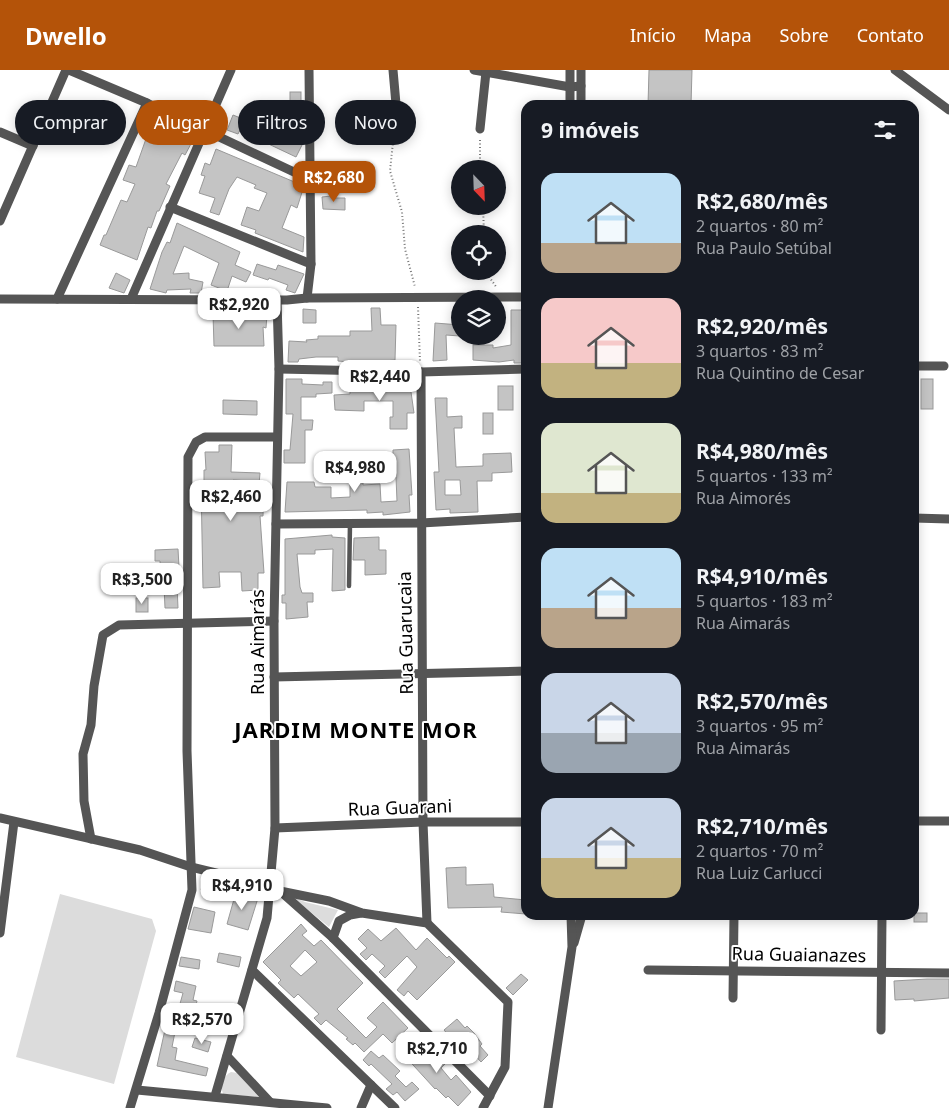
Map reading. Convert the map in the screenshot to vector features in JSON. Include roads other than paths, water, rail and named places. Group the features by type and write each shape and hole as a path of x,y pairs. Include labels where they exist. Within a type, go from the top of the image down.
{"street":[{"path":"0,221 68,70 140,100"},
{"path":"218,100 231,70"},
{"path":"307,298 311,264 309,70"},
{"path":"393,70 396,100"},
{"path":"474,70 570,87 581,86"},
{"path":"570,70 570,100"},
{"path":"581,70 581,100"},
{"path":"895,70 949,110"},
{"path":"480,129 486,72"},
{"path":"57,299 136,127"},
{"path":"0,132 33,146"},
{"path":"228,141 311,180"},
{"path":"131,299 198,145"},
{"path":"170,207 311,264"},
{"path":"0,299 277,300 307,298 521,297"},
{"name":"Rua Aimarás","path":"215,1096 266,918 275,828 274,621 276,437 279,369 277,300"},
{"path":"919,366 944,366"},
{"path":"279,369 421,372 521,369"},
{"name":"Rua Guarucaia","path":"421,372 423,822 427,923"},
{"path":"130,1108 137,1090 189,904 192,880 187,752 188,458 190,450 196,442 205,437 276,437"},
{"path":"276,524 421,524 521,517"},
{"path":"919,518 949,519"},
{"path":"91,839 84,793 83,754 90,725 100,643 103,635 118,625 274,621"},
{"path":"274,677 521,671"},
{"path":"0,818 140,850 191,867 270,886 280,891 333,938 490,1096"},
{"path":"919,821 949,821"},
{"path":"0,934 2,902 14,822"},
{"name":"Rua Guarani","path":"275,828 423,822 521,822"},
{"path":"280,891 329,901 362,913 427,923 508,1002 505,1067 482,1108"},
{"path":"333,938 339,921 350,915 362,913"},
{"path":"571,920 572,948"},
{"path":"548,1108 572,948 580,920"},
{"path":"733,998 734,920"},
{"path":"881,1030 882,920"},
{"path":"252,970 395,1108"},
{"name":"Rua Guaianazes","path":"648,970 949,974"},
{"path":"227,1056 270,1102"},
{"path":"361,1108 371,1085"},
{"path":"137,1090 215,1096 321,1108"}],"lane":[{"path":"349,586 350,523"}],"district":[{"name":"JARDIM MONTE MOR","path":"356,730"}]}
